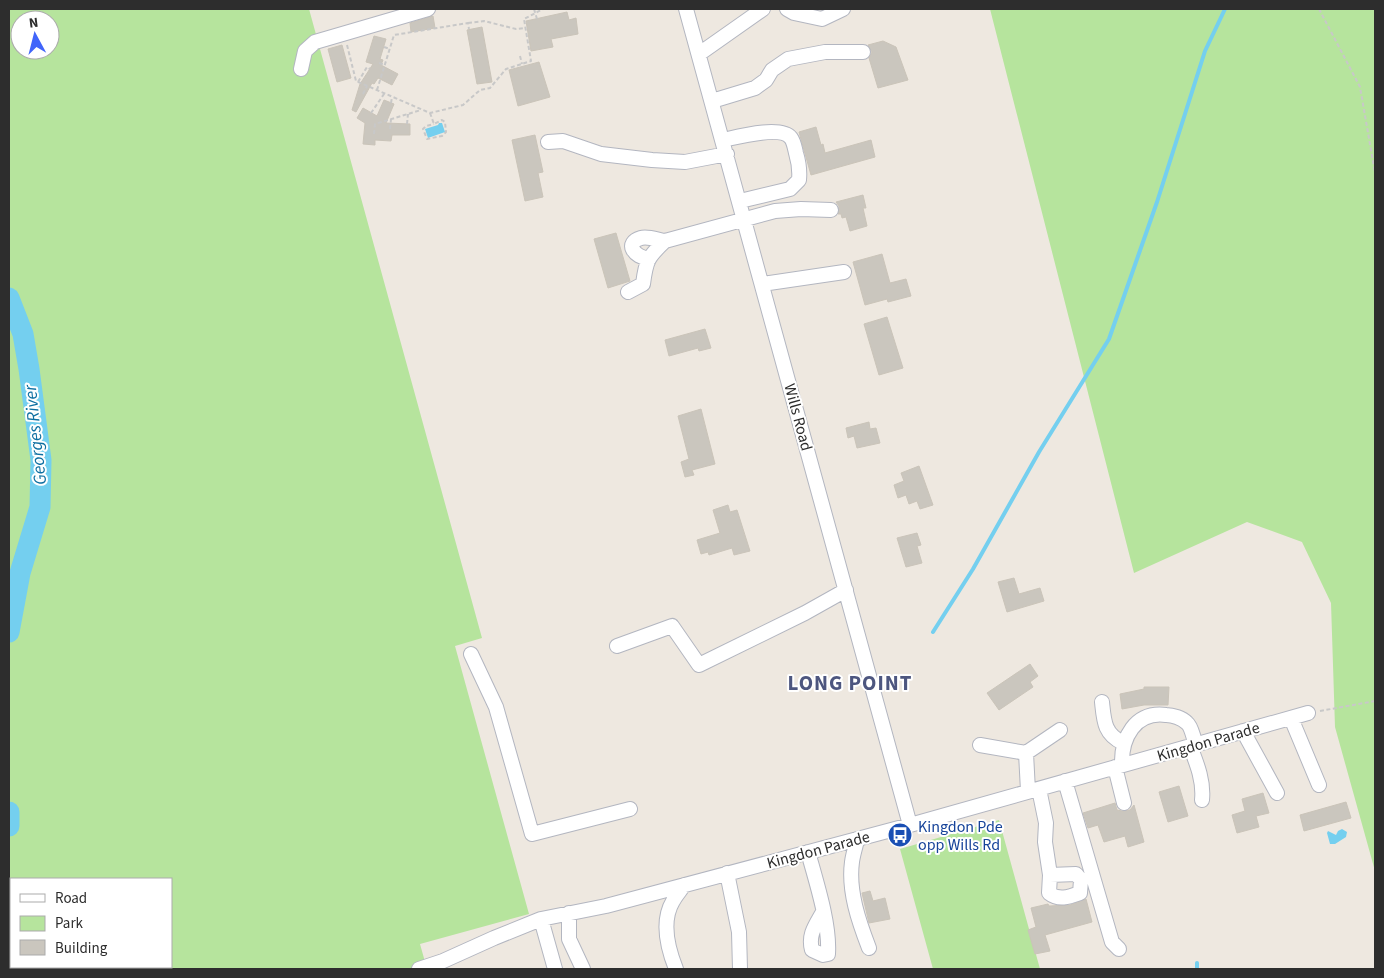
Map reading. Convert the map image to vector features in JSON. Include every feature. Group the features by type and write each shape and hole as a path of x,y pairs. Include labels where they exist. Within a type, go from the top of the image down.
{"street":[{"path":"301,69 305,51 315,42 428,9"},
{"name":"Wills Road","path":"686,9 910,825"},
{"path":"699,54 763,9"},
{"path":"787,9 822,19 843,9"},
{"path":"712,101 755,88 766,80 772,70 788,59 825,52 864,52"},
{"path":"723,140 768,132 786,134 792,139 800,170 799,180 790,188 740,201"},
{"path":"548,142 563,141 602,154 677,162 727,154"},
{"path":"649,259 636,255 633,251 633,246 639,238 646,237 665,241 786,210 831,210"},
{"path":"628,292 643,284 645,264 665,241"},
{"path":"762,284 844,272"},
{"path":"617,646 672,626 699,665 805,613 846,590"},
{"path":"471,654 496,707 532,834 630,809"},
{"path":"1102,702 1104,726 1115,740 1123,743"},
{"name":"Kingdon Parade","path":"419,969 445,965 494,938 541,919 569,914 684,885 910,825 1308,713"},
{"path":"1124,803 1119,766 1123,743 1137,722 1148,716 1159,714 1173,715 1189,725 1204,789 1202,800"},
{"path":"1291,718 1318,785"},
{"path":"980,745 1026,753 1060,730"},
{"path":"1243,731 1277,793"},
{"path":"1026,753 1034,790 1046,823 1045,842 1050,875"},
{"path":"1065,781 1112,942 1119,949"},
{"path":"857,839 852,862 852,876 860,924 869,948"},
{"path":"808,852 823,912"},
{"path":"727,873 739,932 740,969"},
{"path":"676,969 667,936 668,913 672,901 684,885"},
{"path":"569,914 569,939 583,969"},
{"path":"541,919 554,969"}],"path":[{"path":"534,9 537,19"},
{"path":"343,33 356,81 430,113 463,105 480,90 490,88 506,69 531,61 524,19 543,9"},
{"path":"1319,9 1360,87 1375,173"},
{"path":"377,90 394,34 484,21 516,30 525,28"},
{"path":"468,24 469,30"},
{"path":"384,47 390,49"},
{"path":"520,56 522,64"},
{"path":"379,63 385,65"},
{"path":"358,82 367,67 370,69"},
{"path":"363,94 367,86"},
{"path":"371,113 384,94"},
{"path":"391,103 392,97"},
{"path":"374,134 375,124 421,110"},
{"path":"430,113 434,124"},
{"path":"407,124 408,114"},
{"path":"390,129 391,119"},
{"path":"442,120 445,122 446,132 442,136 427,139 423,129 428,125 434,124 442,120"},
{"path":"1308,713 1375,701"}],"green space":[{"path":"9,9 309,9 482,638 455,646 529,914 420,944 427,969 9,969"},
{"path":"990,9 1375,9 1375,871 1335,727 1331,603 1302,542 1247,522 1134,573"},
{"path":"999,820 1040,969 933,969 900,849"}],"water":[{"path":"442,123 445,132 428,138 425,129"},
{"path":"1342,829 1347,832 1346,837 1335,844 1330,844 1328,831 1336,835"}],"building":[{"path":"567,12 569,20 576,18 578,34 551,39 553,47 531,51 526,21"},
{"path":"433,16 435,28 411,32 410,23"},
{"path":"482,27 492,82 477,84 467,30"},
{"path":"374,36 386,39 380,59 383,60 381,65 398,74 392,85 378,78 374,84 372,83 356,112 352,110 360,84 373,64 366,62"},
{"path":"883,41 896,47 908,80 878,88 869,58 872,52 868,45"},
{"path":"342,45 351,78 337,82 328,49"},
{"path":"539,62 550,97 518,106 509,70"},
{"path":"384,100 394,104 386,123 410,124 410,135 392,135 391,141 375,140 375,145 363,144 365,123 357,118 363,108 377,116"},
{"path":"816,127 825,153 871,140 875,157 811,175 799,132"},
{"path":"535,135 543,172 538,173 543,197 525,201 512,140"},
{"path":"863,195 866,208 863,208 867,226 850,231 846,217 842,218 841,214 838,214 839,206 836,202"},
{"path":"616,233 630,281 608,288 594,239"},
{"path":"882,254 890,283 906,279 911,296 888,302 887,299 865,305 853,262"},
{"path":"887,317 903,368 879,375 864,324"},
{"path":"705,329 711,348 699,351 698,348 669,356 665,340"},
{"path":"701,409 715,464 692,470 694,475 685,477 681,462 689,459 678,416"},
{"path":"869,422 870,429 876,428 880,443 857,448 854,436 848,438 846,428"},
{"path":"919,466 933,505 920,509 917,501 909,504 906,495 898,498 894,485 904,481 901,473"},
{"path":"728,505 730,512 737,510 750,551 734,555 732,548 709,555 708,552 701,554 697,540 720,533 713,510"},
{"path":"917,533 921,545 917,546 922,563 906,567 897,538"},
{"path":"1014,578 1019,594 1040,588 1044,601 1007,612 998,582"},
{"path":"1030,664 1038,676 1030,682 1033,687 999,710 987,693"},
{"path":"1144,687 1169,687 1168,705 1144,705 1122,709 1120,694 1144,689"},
{"path":"1179,786 1188,816 1168,822 1159,792"},
{"path":"1263,793 1269,813 1256,816 1259,827 1237,833 1232,815 1245,811 1242,799"},
{"path":"1346,802 1351,818 1304,831 1300,815"},
{"path":"1115,803 1117,810 1122,811 1130,810 1134,805 1144,842 1128,847 1125,836 1104,842 1098,825 1088,828 1083,813"},
{"path":"870,891 873,901 885,898 890,919 869,923 862,893"},
{"path":"1086,899 1092,922 1045,935 1050,951 1035,954 1028,930 1036,927 1031,908 1048,904 1049,906 1070,905"}],"waterway":[{"path":"933,632 973,569 1039,452 1109,339 1157,202 1205,51 1225,9"},
{"name":"Georges River","path":"9,298 23,334 41,460 40,507 20,573 9,632"},
{"name":"Georges River","path":"9,812 9,826"},
{"name":"Georges River","path":"9,893 10,905"},
{"path":"1197,963 1197,969"}],"place":[{"name":"Kingdon Pde opp Wills Rd","path":"900,835"}],"district":[{"name":"LONG POINT","path":"850,683"}]}
